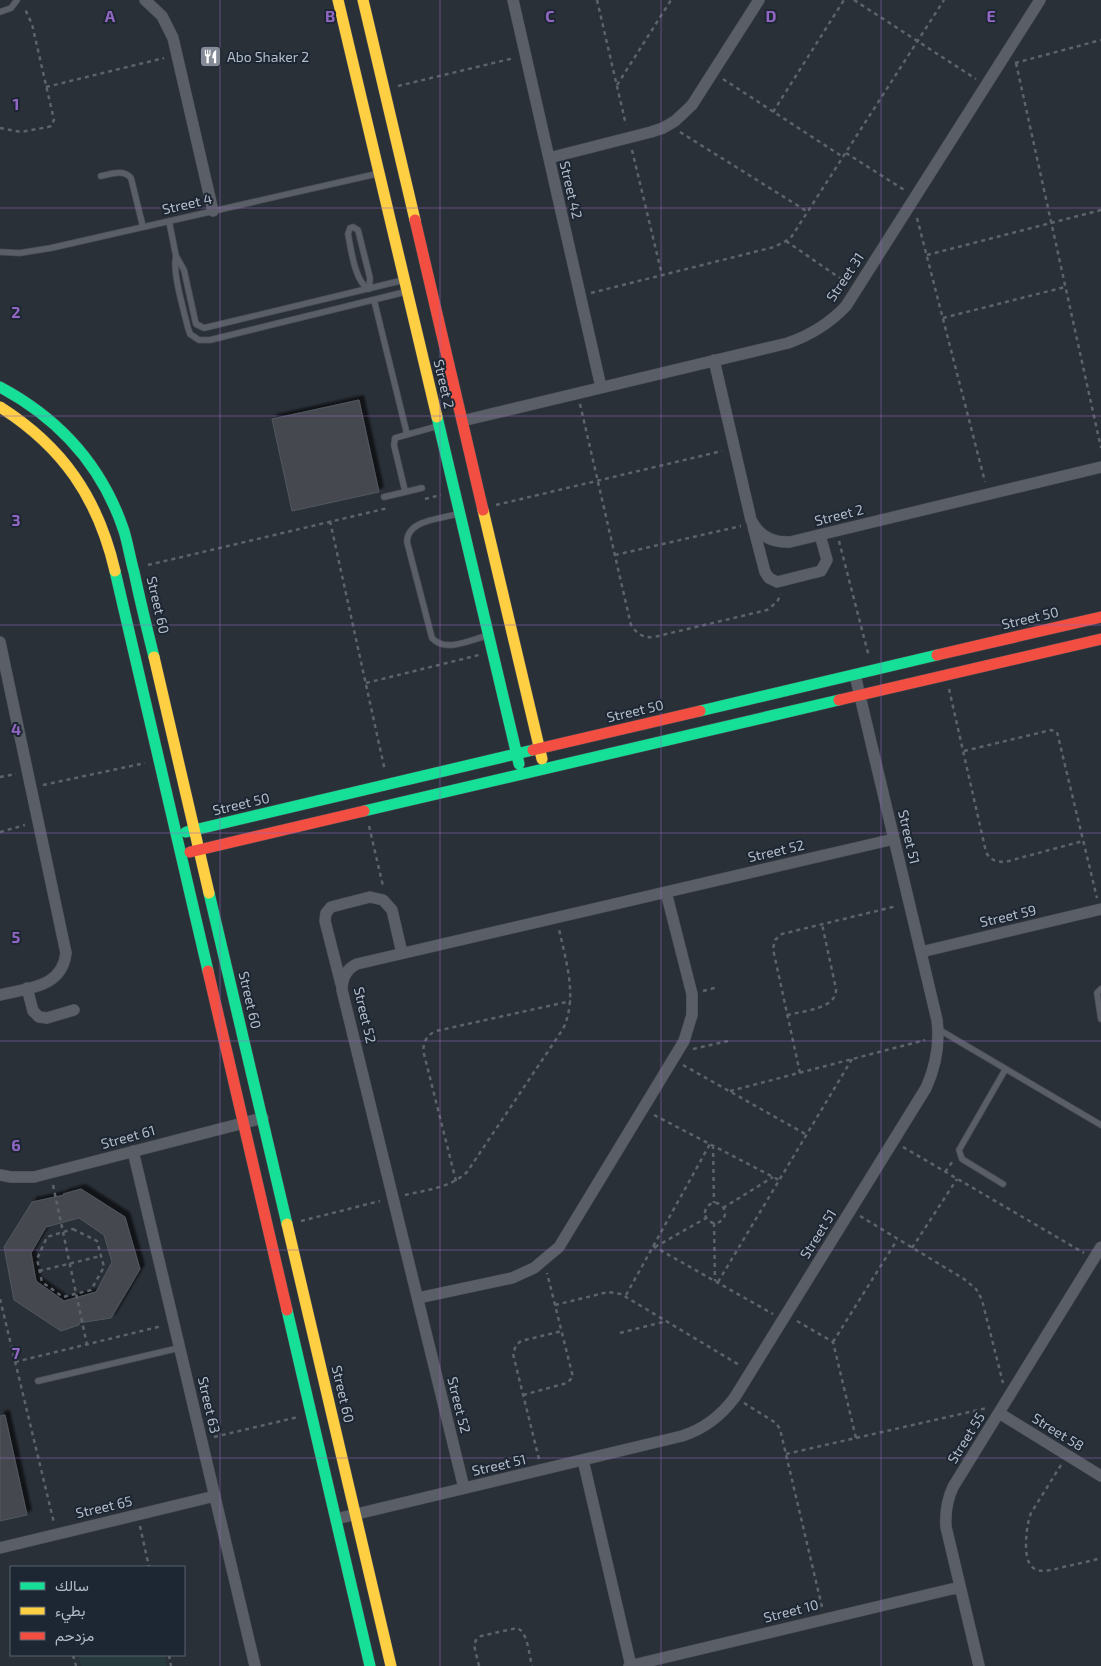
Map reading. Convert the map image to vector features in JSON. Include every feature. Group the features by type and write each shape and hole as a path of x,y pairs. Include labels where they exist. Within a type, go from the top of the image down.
{"street":[{"path":"144,0 155,8 168,27 177,55 213,211"},
{"name":"Street 2","path":"338,0 521,774"},
{"name":"Street 2","path":"363,0 544,769"},
{"name":"Street 42","path":"513,0 601,387"},
{"path":"548,158 651,132 669,125 682,116 692,105 758,0"},
{"name":"Street 31","path":"461,415 578,393 788,342 810,334 837,315 846,306 1040,0"},
{"path":"714,360 751,522 767,575 772,581 782,582 821,571 824,568 826,555 820,535"},
{"name":"Street 60","path":"0,387 22,399 53,421 67,434 91,463 118,513 134,568 391,1666"},
{"path":"436,414 438,409 447,404 451,405 461,415"},
{"path":"0,407 26,423 51,445 74,472 97,513 111,554 370,1666"},
{"path":"440,431 446,442 454,443 461,440 465,433"},
{"name":"Street 2","path":"751,522 761,534 775,541 790,542 1101,467"},
{"name":"Street 50","path":"176,834 1101,617"},
{"path":"181,854 1101,639"},
{"path":"0,642 66,953 62,969 57,976 44,984 0,995"},
{"name":"Street 51","path":"336,1519 693,1433 703,1428 721,1414 735,1397 894,1141 931,1078 937,1057 938,1033 921,952 855,675"},
{"name":"Street 52","path":"464,1488 342,990 343,980 352,967 357,964 894,839"},
{"path":"418,1298 512,1278 544,1262 559,1247 675,1056 689,1028 692,1016 692,994 666,892"},
{"path":"342,990 325,921 326,913 331,907 370,897 377,897 387,902 392,910 402,953"},
{"name":"Street 59","path":"921,952 1100,909"},
{"path":"27,988 33,1011 39,1017 47,1018 74,1010"},
{"name":"Street 61","path":"0,1175 28,1177 50,1173 263,1118"},
{"name":"Street 63","path":"133,1151 255,1666"},
{"name":"Street 55","path":"979,1666 946,1527 946,1505 953,1487 1101,1247"},
{"name":"Street 58","path":"1003,1406 1067,1455 1101,1475"},
{"path":"583,1460 630,1666"},
{"name":"Street 65","path":"0,1548 215,1496"},
{"name":"Street 10","path":"630,1666 960,1587"}],"lane":[{"path":"0,12 11,8 19,2"},
{"path":"102,176 120,173 131,178 143,227"},
{"name":"Street 4","path":"0,252 36,252 379,173"},
{"path":"169,221 176,256 175,267 188,328 194,338 199,340 210,340 373,300 406,286"},
{"path":"369,289 364,287 358,278 348,234 350,228 353,227 358,230 369,272 369,289 407,434"},
{"path":"176,256 184,270 195,320 200,327 208,328 369,289 406,286"},
{"path":"194,338 200,327"},
{"path":"405,491 394,445 395,438 407,434 440,431"},
{"path":"384,497 422,488"},
{"path":"459,514 416,525 409,532 407,542 430,634 435,642 448,646 488,635"},
{"path":"1101,989 1096,997 1101,1019"},
{"path":"938,1033 1101,1125"},
{"path":"1003,1184 962,1159 958,1153 1005,1070"},
{"path":"38,1381 180,1348"}],"path":[{"path":"616,85 671,0"},
{"path":"773,112 844,0"},
{"path":"854,0 986,85"},
{"path":"580,296 774,247 786,241 796,231 944,0"},
{"path":"0,128 21,132 51,126 54,117 32,24 19,2"},
{"path":"996,68 1101,40"},
{"path":"46,87 177,55"},
{"path":"384,89 526,55"},
{"path":"1016,63 1101,448"},
{"path":"713,72 843,157"},
{"path":"669,125 808,212"},
{"path":"846,153 914,199 988,494"},
{"path":"927,255 1101,210"},
{"path":"786,241 856,290"},
{"path":"943,318 1065,286"},
{"path":"578,393 631,626 638,634 648,638 767,610 777,602 782,582"},
{"path":"483,508 734,448"},
{"path":"416,501 454,492"},
{"path":"134,568 388,508"},
{"path":"330,521 388,784"},
{"path":"615,554 751,522"},
{"path":"836,531 872,671"},
{"path":"366,683 492,652"},
{"path":"945,675 986,852 991,858 999,862 1005,862 1083,841"},
{"path":"964,751 1051,730 1056,731 1100,909"},
{"path":"32,788 159,760"},
{"path":"366,811 387,902"},
{"path":"0,832 39,822"},
{"path":"800,1073 787,1015 774,944 775,940 782,934 909,903"},
{"path":"288,1224 446,1185 456,1181 467,1172 563,1029 567,1020 571,990 557,918"},
{"path":"787,1015 829,1005 835,998 836,989 822,924"},
{"path":"456,1181 424,1054 426,1039 436,1032 571,1001"},
{"path":"730,1091 852,1059 938,1033"},
{"path":"675,1056 728,1041"},
{"path":"675,1056 730,1091 807,1135"},
{"path":"716,1282 852,1059"},
{"path":"643,1109 779,1180"},
{"path":"894,1141 1094,1259"},
{"path":"712,1144 714,1204"},
{"path":"626,1296 712,1144"},
{"path":"50,1173 87,1344"},
{"path":"723,1208 773,1177"},
{"path":"912,1248 957,1178"},
{"path":"714,1204 723,1208"},
{"path":"706,1218 706,1208 714,1204"},
{"path":"714,1223 723,1218 723,1208"},
{"path":"786,1454 1003,1406 979,1294 970,1284 851,1210"},
{"path":"654,1246 706,1218"},
{"path":"706,1218 714,1223"},
{"path":"714,1223 716,1282"},
{"path":"74,1229 95,1240 98,1244 104,1267 92,1289 62,1296 42,1282 37,1259 46,1239 63,1232 74,1229"},
{"path":"856,1438 833,1342 898,1239"},
{"path":"654,1246 716,1282 833,1342"},
{"path":"40,1271 101,1256"},
{"path":"523,1395 567,1384 573,1374 544,1262"},
{"path":"555,1305 608,1292 626,1296 751,1372"},
{"path":"0,1298 57,1534"},
{"path":"620,1333 667,1321"},
{"path":"15,1362 174,1324"},
{"path":"542,1470 513,1354 514,1349 521,1341 562,1331"},
{"path":"735,1397 778,1426 825,1618"},
{"path":"202,1440 312,1414"},
{"path":"1067,1455 1028,1520 1026,1536 1027,1560 1032,1568 1046,1572 1101,1558"},
{"path":"138,1515 149,1566"},
{"path":"479,1666 474,1645 476,1640 481,1636 517,1628 524,1634 532,1666"}],"green space":[{"path":"78,1656 164,1656 167,1666 81,1666"}],"building":[{"path":"359,400 379,492 292,511 272,419"},
{"path":"81,1189 125,1217 140,1269 111,1318 79,1323 79,1325 61,1331 14,1300 4,1247 32,1202","holes":["79,1218 104,1235 112,1262 96,1292 64,1301 36,1281 31,1253 46,1227"]},
{"path":"5,1415 27,1515 0,1521 0,1416"}],"traffic: fast":[{"path":"0,387 22,400 60,429 91,465 104,485 124,531 154,657"},
{"path":"437,417 519,764"},
{"path":"115,571 208,971"},
{"path":"700,711 937,655"},
{"path":"364,811 839,700"},
{"path":"186,832 533,750"},
{"path":"209,893 287,1224"},
{"path":"287,1310 370,1666"}],"traffic: slow":[{"path":"338,0 437,417"},
{"path":"363,0 415,220"},
{"path":"0,407 42,439 60,457 75,477 99,520 115,571"},
{"path":"483,510 542,759"},
{"path":"154,657 209,893"},
{"path":"287,1224 391,1666"}],"traffic: jam":[{"path":"415,220 483,510"},
{"path":"937,655 1101,617"},
{"path":"839,700 1101,639"},
{"path":"533,750 700,711"},
{"path":"190,852 364,811"},
{"path":"208,971 287,1310"}],"place":[{"name":"Abo Shaker 2","path":"211,57"}]}
